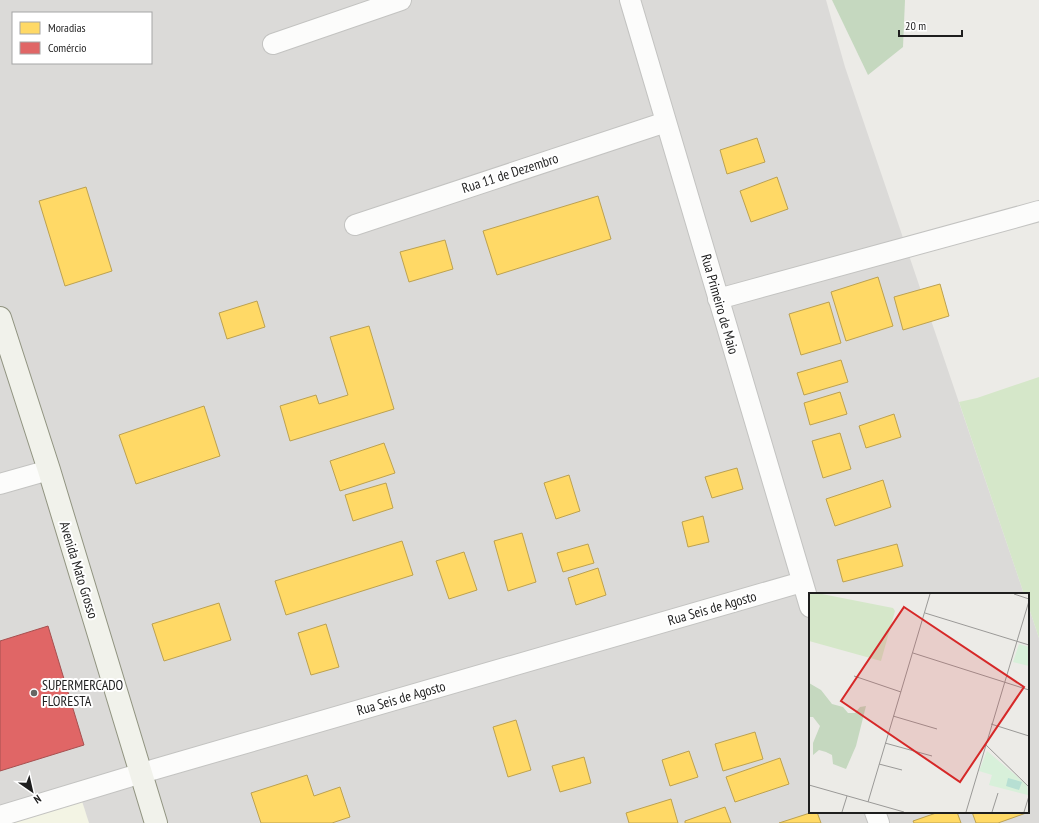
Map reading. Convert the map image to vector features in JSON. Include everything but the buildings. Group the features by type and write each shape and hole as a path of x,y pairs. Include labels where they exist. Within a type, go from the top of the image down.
{"street":[{"path":"273,44 401,0"},
{"name":"Rua Primeiro de Maio","path":"630,0 809,604"},
{"name":"Rua 11 de Dezembro","path":"355,225 666,122"},
{"path":"718,299 1039,211"},
{"name":"Avenida Mato Grosso","path":"1,326 49,470 156,823"},
{"path":"0,484 49,470"},
{"name":"Rua Seis de Agosto","path":"0,816 142,773 802,582"},
{"path":"875,813 879,823"}],"shaded area":[{"path":"0,0 826,0 845,67 1024,593 809,593 809,813 1029,813 1029,608 1039,638 1039,823 0,823"},
{"path":"82,801 89,823 11,823"}],"green space":[{"path":"832,0 905,0 903,47 868,75"},
{"path":"1039,377 1039,638 1029,608 1029,593 1024,593 959,402 977,398"}],"place":[{"name":"SUPERMERCADO FLORESTA","path":"34,693"}]}
